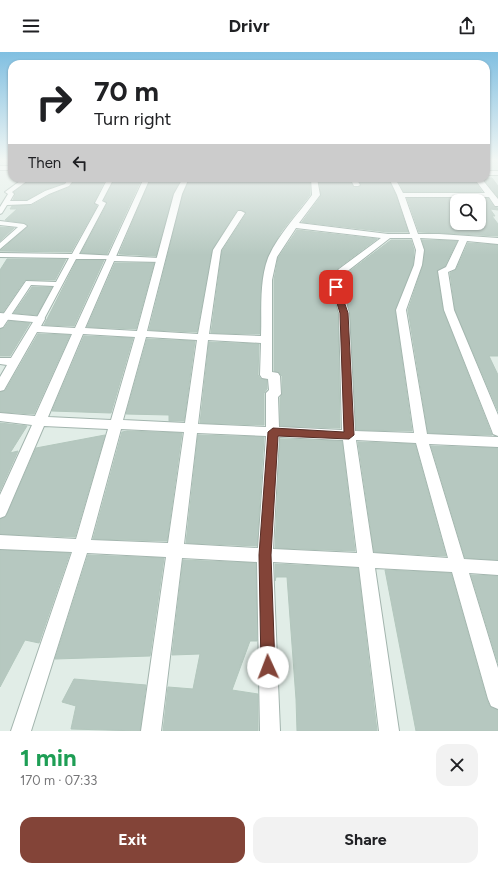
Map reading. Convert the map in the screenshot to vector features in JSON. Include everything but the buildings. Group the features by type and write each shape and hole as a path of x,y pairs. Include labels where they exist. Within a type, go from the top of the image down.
{"street":[{"path":"0,512 141,192"},
{"path":"21,731 82,545 140,333 151,300 160,260 179,192"},
{"path":"270,731 265,555 273,432 272,393 275,394 274,376 266,376 267,280 273,257 316,195 316,192"},
{"path":"399,192 420,250 418,265 401,310 420,439 498,699"},
{"path":"488,192 498,204"},
{"path":"401,195 491,195"},
{"path":"151,731 208,301 217,250 241,213"},
{"path":"294,225 388,236 414,235 498,241"},
{"path":"388,236 342,271 335,280 344,313 349,435 389,731"},
{"path":"464,238 453,265 450,269 443,271 449,310 498,431"},
{"path":"2,319 40,318"},
{"path":"0,387 40,318"},
{"path":"34,329 267,340"},
{"path":"0,361 15,362"},
{"path":"0,417 39,421 498,442"},
{"path":"0,542 82,545 498,568"}],"lane":[{"path":"0,212 10,194 8,192"},
{"path":"6,203 29,203 34,198 50,192"},
{"path":"40,318 103,203 98,203 104,192"},
{"path":"0,223 24,226 0,247"},
{"path":"0,255 74,256 160,260"},
{"path":"2,319 29,283 59,284"}],"route":[{"path":"268,667 265,555 273,432 349,435 344,313 336,287"}]}
